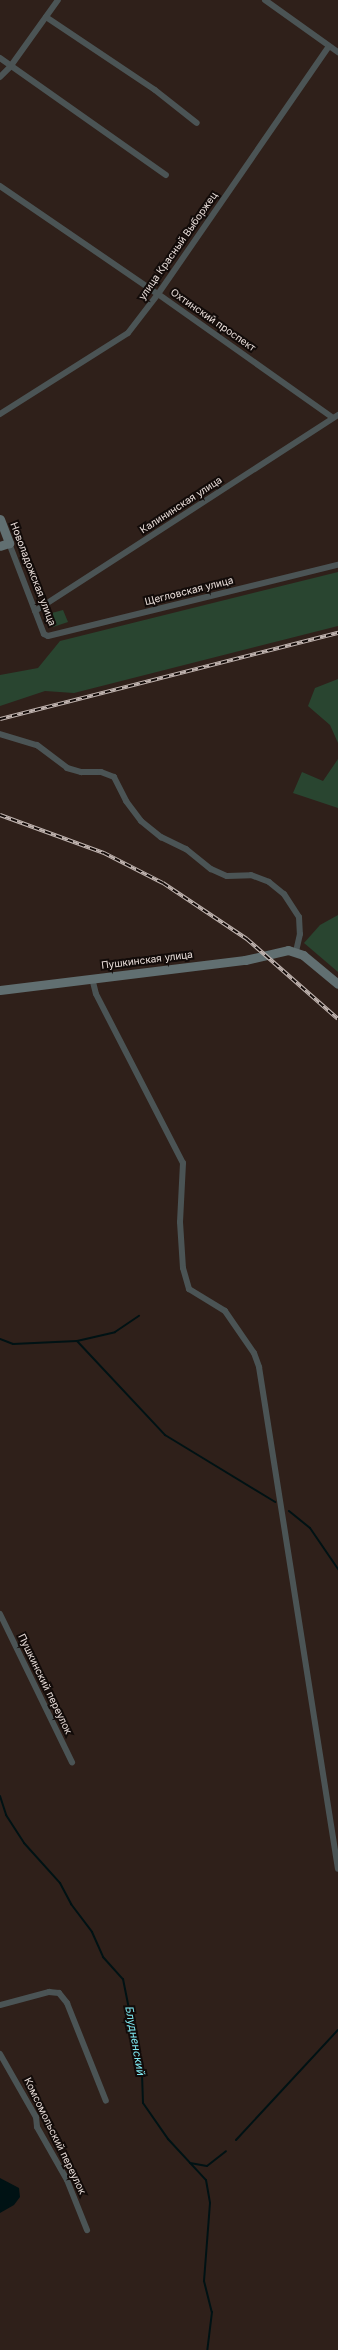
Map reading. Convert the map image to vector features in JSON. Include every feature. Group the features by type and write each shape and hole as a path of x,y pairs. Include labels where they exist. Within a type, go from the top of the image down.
{"street":[{"path":"0,77 10,67 58,0"},
{"path":"265,0 338,52"},
{"path":"46,18 155,90 197,123"},
{"name":"улица Красный Выборжец","path":"0,414 128,333 158,294 329,46"},
{"path":"0,58 10,67 166,175"},
{"name":"Охтинский проспект","path":"0,186 336,417"},
{"name":"Калининская улица","path":"34,611 336,417"},
{"name":"Новоладожская улица","path":"0,519 4,544 46,636"},
{"name":"Щегловская улица","path":"46,636 338,564"},
{"path":"0,734 37,745 67,768 81,772 101,772 114,777 126,801 141,821 161,837 186,850 211,869 227,876 251,875 269,882 284,894 299,917 300,934 296,951 311,960 338,984"},
{"name":"Пушкинская улица","path":"0,990 245,960 282,950 296,951"},
{"path":"92,978 96,994 183,1163 180,1222 183,1268 189,1289 225,1311 254,1353 259,1367 338,1869"},
{"name":"Пушкинский переулок","path":"0,1614 72,1762"},
{"path":"0,2005 49,1992 59,1993 67,2003 106,2101"},
{"name":"Комсомольский переулок","path":"0,2054 36,2117 37,2126 67,2180 87,2230"}],"green space":[{"path":"338,572 338,626 74,693 45,691 0,706 0,675 38,668 60,641"},
{"path":"63,610 68,622 53,627 48,614"},
{"path":"338,679 338,743 330,725 308,706 315,688"},
{"path":"338,759 338,808 293,793 302,772 323,781"},
{"path":"338,915 338,972 304,943 320,925"}],"shaded area":[{"path":"0,2178 19,2188 20,2197 14,2205 0,2213"}],"waterway":[{"path":"77,1341 115,1332 139,1316"},
{"path":"0,1339 13,1344 77,1341 165,1435 275,1502"},
{"path":"289,1511 310,1528 338,1569"},
{"name":"Блудненский","path":"0,1796 6,1815 24,1843 60,1883 71,1904 92,1932 103,1957 123,1979 142,2074 143,2103 168,2139 206,2180 210,2203 204,2281 212,2312 207,2350"},
{"path":"236,2140 338,2030"},
{"path":"190,2163 207,2166 226,2151"}],"railway":[{"path":"0,719 338,633"},
{"path":"0,815 104,853 163,883 247,939 338,1019"}]}
